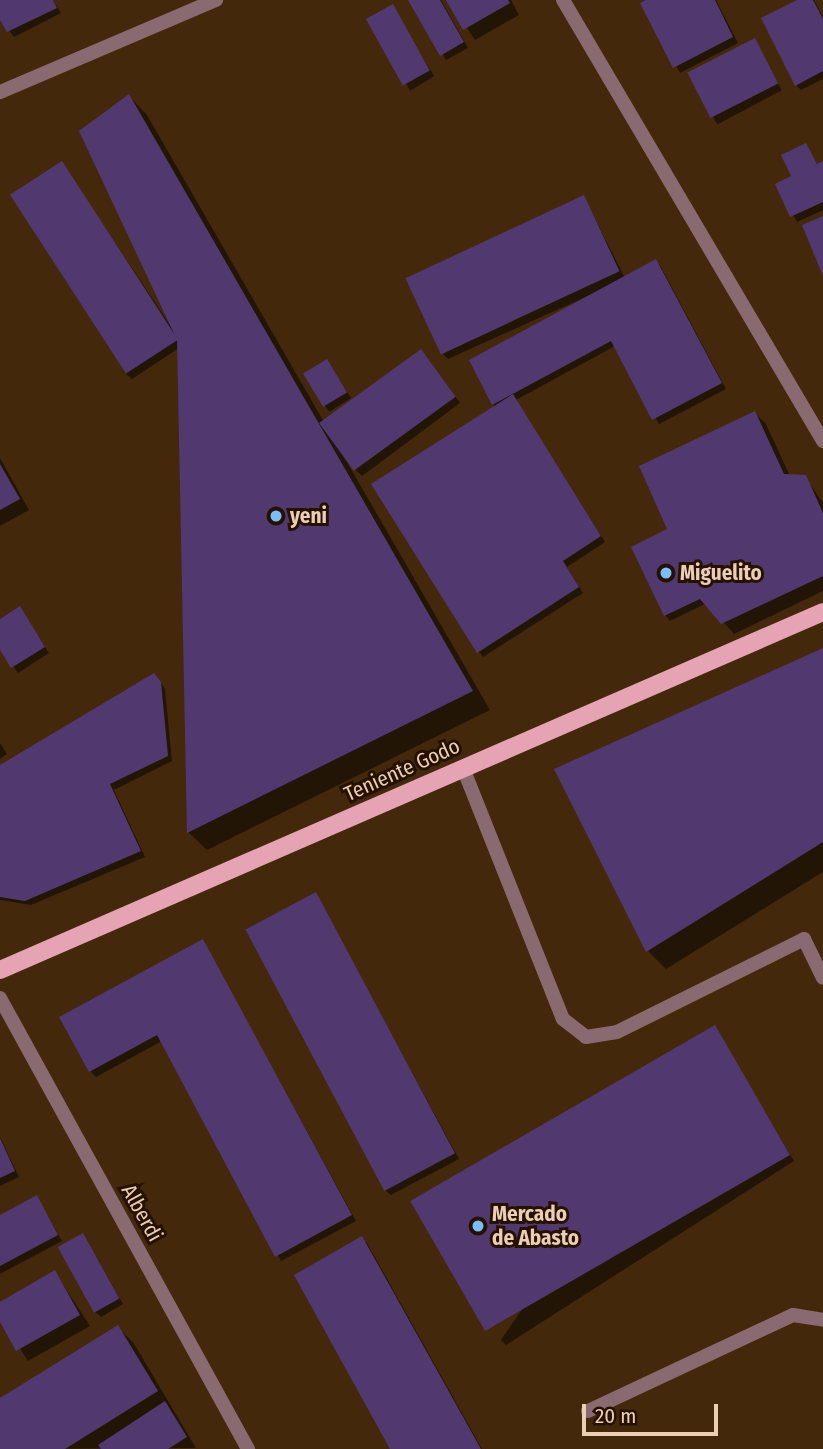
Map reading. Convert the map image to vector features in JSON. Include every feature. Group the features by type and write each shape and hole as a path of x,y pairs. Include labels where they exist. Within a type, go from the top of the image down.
{"main road":[{"name":"Teniente Godo","path":"0,970 823,612"}],"street":[{"path":"0,92 216,0"},
{"path":"563,0 823,442"},
{"path":"463,768 563,1019 586,1037 617,1032 804,939 823,978"},
{"name":"Alberdi","path":"0,998 248,1449"},
{"path":"588,1411 793,1315 823,1320"}],"building":[{"path":"0,0 53,0 57,8 7,32 0,20"},
{"path":"408,0 440,0 464,42 440,56"},
{"path":"446,0 508,0 510,3 463,30"},
{"path":"646,0 715,0 733,37 673,68 640,3"},
{"path":"797,0 813,0 823,19 823,71 795,86 761,18"},
{"path":"393,4 430,70 403,86 366,19"},
{"path":"755,38 778,83 710,118 687,73"},
{"name":"yeni","path":"129,94 473,691 187,833 177,340 79,131"},
{"path":"806,143 817,164 823,161 823,202 790,217 775,184 791,176 781,155"},
{"path":"62,161 178,340 126,373 10,195"},
{"path":"584,195 619,271 441,354 405,278"},
{"path":"823,216 823,276 802,225"},
{"path":"656,259 722,383 652,420 611,341 492,405 469,360"},
{"path":"421,349 456,397 354,471 319,423"},
{"path":"327,359 347,392 323,407 303,373"},
{"path":"513,394 601,536 563,561 579,587 477,653 371,484"},
{"path":"755,411 784,474 806,475 823,513 823,576 721,624 700,599 664,616 631,547 667,529 639,466"},
{"path":"0,464 20,499 0,510"},
{"path":"20,606 45,647 11,668 0,650 0,619"},
{"path":"823,648 823,842 646,952 554,769"},
{"path":"154,673 161,682 168,756 110,784 141,851 25,901 0,897 0,765"},
{"path":"316,892 455,1153 384,1191 245,930"},
{"path":"203,939 352,1215 275,1257 157,1035 89,1072 59,1017"},
{"path":"715,1025 790,1155 485,1331 410,1201"},
{"path":"0,1138 15,1171 0,1178"},
{"path":"37,1195 58,1235 0,1266 0,1215"},
{"path":"83,1233 119,1299 94,1313 58,1247"},
{"path":"362,1236 481,1449 390,1449 294,1275"},
{"path":"55,1270 80,1315 16,1351 0,1322 0,1302"},
{"path":"118,1325 158,1391 65,1449 0,1449 0,1398"},
{"path":"165,1401 187,1437 168,1449 101,1449 98,1445"}],"place":[{"name":"yeni","path":"276,516"},
{"name":"Miguelito","path":"666,573"},
{"name":"Mercado de Abasto","path":"478,1226"}]}
